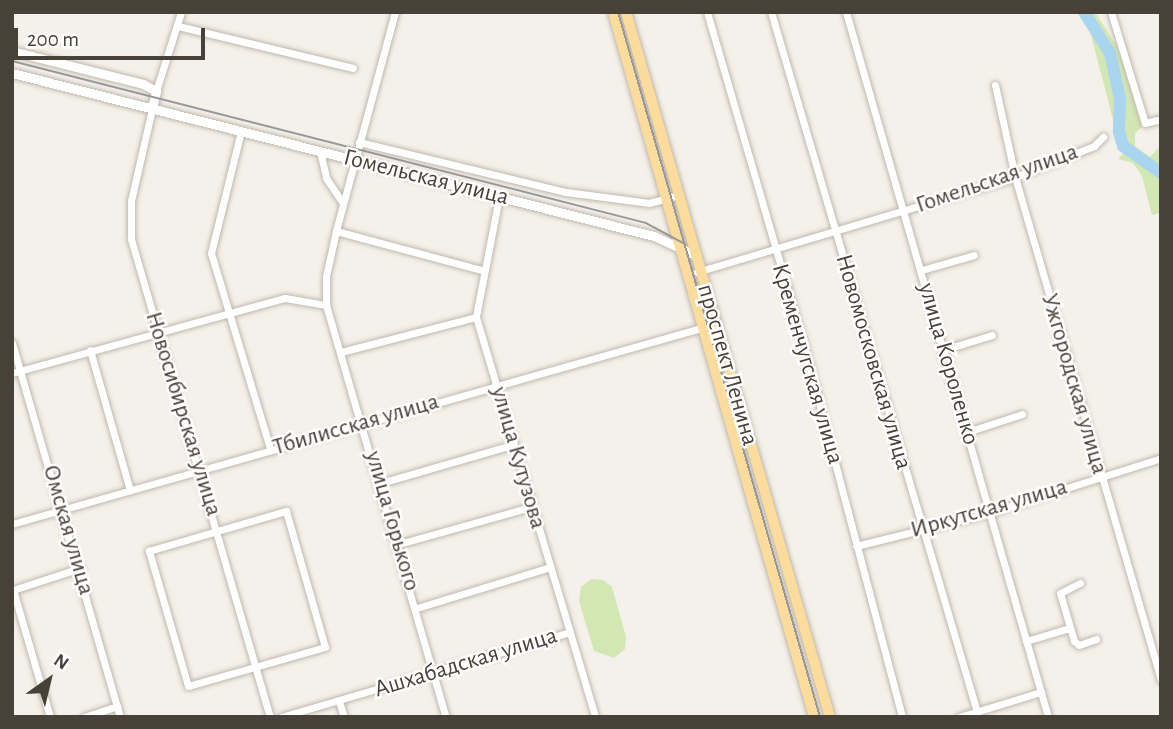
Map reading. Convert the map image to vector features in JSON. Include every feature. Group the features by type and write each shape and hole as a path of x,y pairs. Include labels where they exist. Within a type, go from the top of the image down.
{"main road":[{"name":"проспект Ленина","path":"612,12 814,717"},
{"name":"проспект Ленина","path":"626,12 830,717"}],"street":[{"path":"152,109 181,12"},
{"name":"улица Горького","path":"396,12 336,231 326,276 326,305 399,544 446,717"},
{"name":"Кременчугская улица","path":"707,12 902,717"},
{"name":"Новомосковская улица","path":"771,12 977,712"},
{"name":"улица Короленко","path":"846,12 1048,717"},
{"path":"1111,12 1144,122 1161,119"},
{"path":"178,26 353,68"},
{"path":"12,51 156,90"},
{"name":"Гомельская улица","path":"12,73 499,197 677,246 696,257"},
{"name":"Ужгородская улица","path":"995,85 1015,177 1161,680"},
{"name":"Новосибирская улица","path":"152,109 129,216 135,255 219,531 270,717"},
{"path":"241,131 212,253 270,449"},
{"name":"Гомельская улица","path":"687,276 1015,177 1094,146 1103,137"},
{"name":"Гомельская улица","path":"359,142 566,192 649,203 678,195"},
{"path":"320,151 326,177 343,203"},
{"name":"улица Кутузова","path":"499,197 482,270 475,317 595,717"},
{"path":"336,231 482,270"},
{"path":"922,270 974,255"},
{"path":"16,372 285,298 326,305"},
{"path":"341,352 475,317"},
{"name":"Тбилисская улица","path":"12,524 496,384 701,328"},
{"path":"943,350 992,335"},
{"name":"Омская улица","path":"12,344 16,372 80,568 120,717"},
{"path":"90,350 130,490"},
{"path":"720,393 735,389"},
{"path":"967,432 1022,414"},
{"path":"381,483 512,446"},
{"name":"Иркутская улица","path":"856,546 988,513 1161,458"},
{"path":"399,544 531,507"},
{"path":"286,511 325,647 188,686 149,551 219,531 286,511"},
{"path":"757,519 772,516"},
{"path":"417,608 550,567"},
{"path":"50,717 13,590 80,568"},
{"path":"1080,583 1060,593 1070,628 1079,645 1096,639"},
{"path":"782,603 796,600"},
{"path":"1027,641 1070,628"},
{"name":"Ашхабадская улица","path":"281,717 569,632"},
{"path":"792,637 806,634"},
{"path":"959,717 1041,692"},
{"path":"340,701 344,717"},
{"path":"84,717 117,706"}],"green space":[{"path":"1085,12 1095,12 1118,48 1142,127 1135,133 1135,146 1150,157 1161,145 1161,213 1152,215 1142,176 1133,163 1118,159 1127,149 1118,139"},
{"path":"591,579 603,580 612,587 626,637 625,649 614,658 594,651 579,601 581,587"}],"waterway":[{"path":"1084,12 1110,53 1120,99 1119,132 1123,146 1161,173"}],"tram line":[{"path":"618,12 820,717"},
{"path":"12,61 646,223 685,244"}]}
